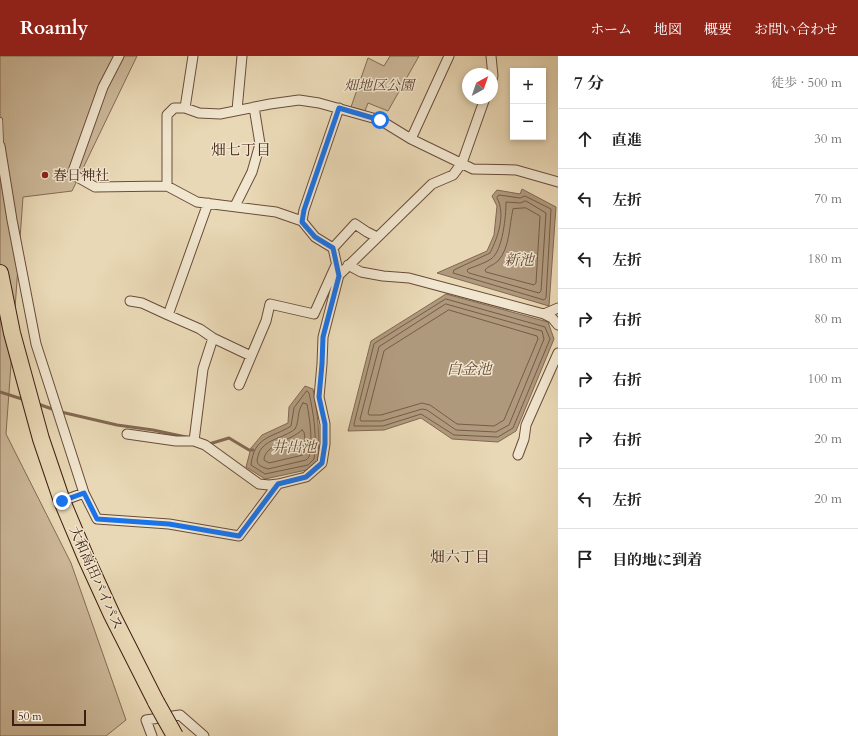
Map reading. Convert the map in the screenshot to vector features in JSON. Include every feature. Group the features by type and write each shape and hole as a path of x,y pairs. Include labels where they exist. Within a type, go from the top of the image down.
{"highway":[{"name":"大和高田バイパス","path":"0,273 12,333 41,439 62,501 112,615 175,736"}],"street":[{"path":"119,56 104,87 72,174 95,187 167,186 197,202 276,212 302,222 315,237 333,248 339,276"},
{"path":"185,108 193,56"},
{"path":"237,110 242,56"},
{"path":"411,139 449,56"},
{"path":"491,56 492,68"},
{"path":"167,186 167,115 174,108 185,108 199,113 220,114 299,100 319,103 380,120 411,139 473,169 516,170 558,182"},
{"path":"127,434 176,441 194,441 204,445 259,484 278,484 306,477 322,463 325,444 325,424 319,397 323,337 339,276 348,265 432,184 453,175 462,163 483,104"},
{"path":"236,206 252,172 260,144 254,107"},
{"path":"302,222 304,210 339,108"},
{"path":"0,146 12,220 36,344 84,493 97,519 169,524 239,536 278,484"},
{"path":"168,315 208,203"},
{"path":"333,248 355,224 377,237"},
{"path":"239,385 266,321 270,304 314,314 336,265"},
{"path":"348,265 361,272 383,276 409,278 544,314 552,318 558,326"},
{"path":"130,302 142,303 200,328 213,338 251,356"},
{"path":"544,314 558,308"},
{"path":"194,441 203,369 213,338"},
{"path":"518,455 524,439 526,425 558,353"},
{"path":"62,501 84,493"},
{"path":"152,736 146,720 180,715 204,736"}],"lane":[{"path":"0,120 0,146"}],"green space":[{"path":"0,56 137,56 72,191 23,197 6,434 71,563 126,720 106,736 0,736"},
{"name":"畑地区公園","path":"390,56 419,56 388,111 368,103 365,111 351,107 368,58 384,66"}],"water":[{"name":"新池","path":"522,189 556,207 549,306 437,273 487,251 494,235 497,206 492,196 497,190 520,194"},
{"name":"白金池","path":"446,294 548,322 554,339 516,431 498,442 452,439 421,418 384,430 348,431 371,341"},
{"name":"井出池","path":"305,386 313,389 315,398 319,434 318,461 311,469 265,479 246,467 251,448 262,435 288,423 289,407"}],"waterway":[{"path":"0,392 25,400"},
{"path":"38,404 55,410"},
{"path":"61,412 117,425 153,430 186,437"},
{"path":"209,444 229,438 249,450 253,450"}],"place":[{"name":"春日神社","path":"45,175"}],"district":[{"name":"畑七丁目","path":"241,150"},
{"name":"畑六丁目","path":"460,557"}],"route":[{"path":"62,501 84,493 97,519 169,524 239,536 278,484 306,477 322,463 325,444 325,424 319,397 323,337 339,276 333,248 315,237 302,222 304,210 339,108 380,120"}]}
